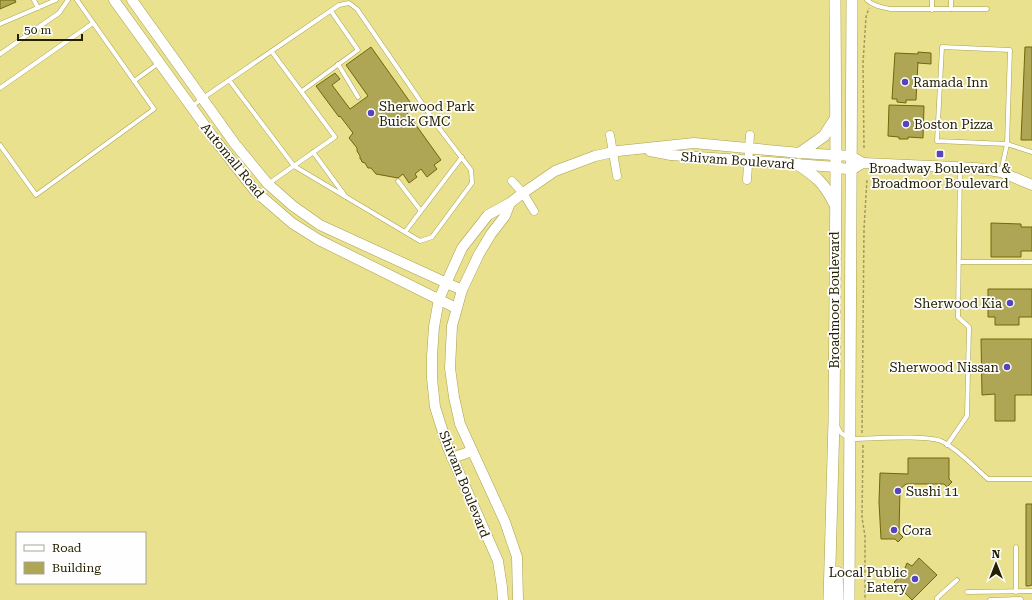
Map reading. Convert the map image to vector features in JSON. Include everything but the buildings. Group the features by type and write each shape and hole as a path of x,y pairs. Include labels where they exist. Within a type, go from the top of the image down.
{"main road":[{"name":"Broadmoor Boulevard","path":"831,599 836,167 835,0"},
{"name":"Broadmoor Boulevard","path":"849,600 852,0"},
{"path":"835,118 824,136 798,159 822,183 835,205"}],"street":[{"name":"Automall Road","path":"114,0 216,142 255,191 292,223 319,240 456,308"},
{"name":"Automall Road","path":"132,0 235,144 268,184 293,206 320,225 446,281 462,290"},
{"path":"610,135 617,176"},
{"path":"747,180 747,160 750,135"},
{"name":"Shivam Boulevard","path":"503,600 498,561 452,458 435,407 432,378 434,327 439,299 462,248 488,215 510,203 555,171 595,156 613,152 694,143 749,148 851,170"},
{"name":"Shivam Boulevard","path":"640,149 671,155 747,160 798,159 836,155 851,156"},
{"path":"851,156 862,164"},
{"path":"851,170 862,164 960,166 1001,172 1032,185"},
{"path":"512,181 534,210"},
{"name":"Shivam Boulevard","path":"510,203 505,216 491,234 479,254 462,290 452,326 450,368 460,424 505,522 517,557 518,600"},
{"path":"452,458 472,451"}],"lane":[{"path":"34,0 38,8"},
{"path":"0,24 56,0"},
{"path":"0,54 59,13 68,0"},
{"path":"0,145 36,195 154,109 77,0"},
{"path":"867,0 871,4 890,9 987,9"},
{"path":"932,0 932,10"},
{"path":"951,0 951,9"},
{"path":"191,107 229,80 272,52 339,5 349,3 357,9 439,128 471,170 472,183 432,238 420,241 294,166 229,80"},
{"path":"302,91 358,50 331,11"},
{"path":"0,88 93,23"},
{"path":"1001,172 1007,144 1010,50 942,47 937,141 1007,144 1032,152"},
{"path":"268,184 335,137 272,52"},
{"path":"134,81 159,63"},
{"path":"338,64 358,97"},
{"path":"313,152 348,199"},
{"path":"405,232 462,157"},
{"path":"947,445 967,416 969,327 958,317 960,166"},
{"path":"398,181 421,210"},
{"path":"959,262 1032,262"},
{"path":"834,421 841,433 850,439 928,438 942,441 988,479 1032,479"},
{"path":"1016,548 1016,592"},
{"path":"937,600 937,598 957,580"},
{"path":"967,592 1032,592"},
{"path":"990,600 1020,600"}],"path":[{"path":"864,148 863,64 866,17 868,10"},
{"path":"862,423 864,229 867,179"},
{"path":"863,453 862,518 865,536 865,600"}],"place":[{"name":"Ramada Inn","path":"905,82"},
{"name":"Sherwood Park Buick GMC","path":"371,113"},
{"name":"Boston Pizza","path":"906,124"},
{"name":"Broadway Boulevard & Broadmoor Boulevard","path":"940,154"},
{"name":"Sherwood Kia","path":"1010,303"},
{"name":"Sherwood Nissan","path":"1007,367"},
{"name":"Sushi 11","path":"898,491"},
{"name":"Cora","path":"894,530"},
{"name":"Local Public Eatery","path":"915,579"}]}
